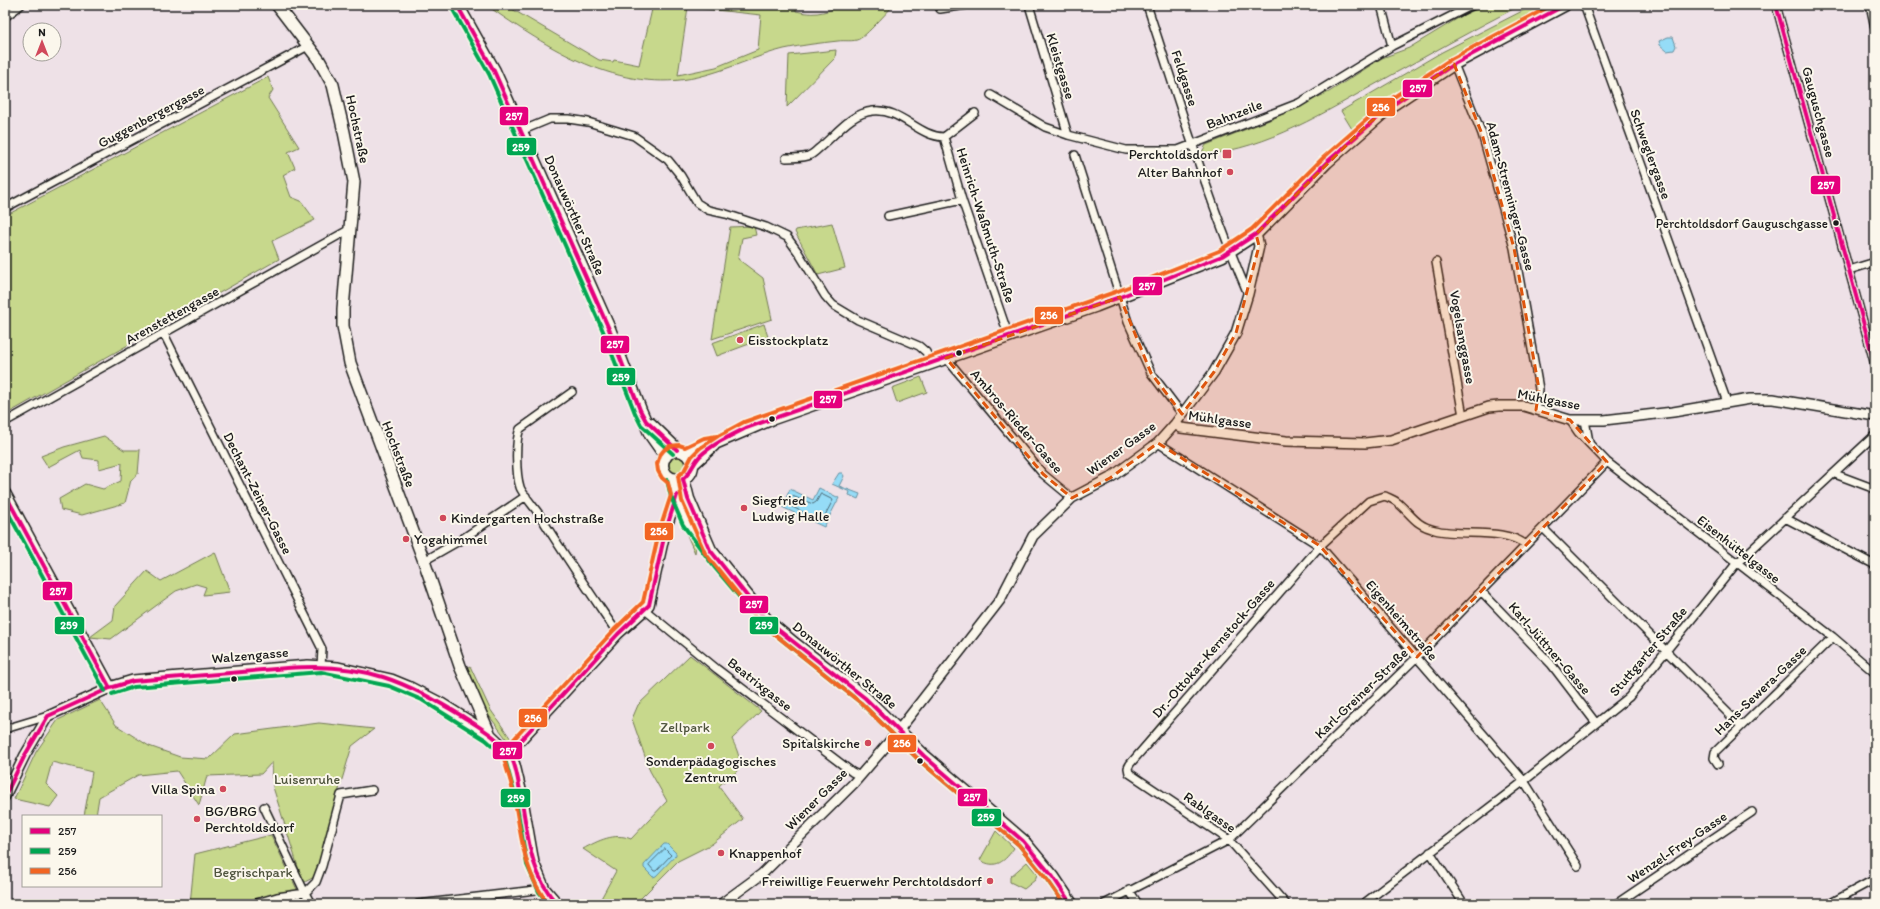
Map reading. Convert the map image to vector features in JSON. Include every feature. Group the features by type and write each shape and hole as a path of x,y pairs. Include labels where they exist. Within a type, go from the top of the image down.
{"main road":[{"name":"Hochstraße","path":"277,5 308,46 332,85 344,132 354,182 343,309 350,363 424,561 460,666 490,736 509,754 514,765 521,794 533,863 544,889 557,904"},
{"name":"Donauwörther Straße","path":"457,5 494,71 606,322 651,435 665,457"},
{"path":"681,451 690,457 692,465 690,473 678,479 668,476 663,469 665,457 671,452 716,443 772,419 1120,297 1184,272 1230,251 1256,234 1327,162 1370,122 1454,64 1565,5"},
{"name":"Donauwörther Straße","path":"646,421 681,451"},
{"path":"692,465 716,443"},
{"name":"Donauwörther Straße","path":"678,479 677,495 688,521 707,544 720,564 767,621 793,643 865,698 924,756 1023,841 1060,885 1071,904"},
{"name":"Donauwörther Straße","path":"678,479 707,544"},
{"path":"6,498 110,688"},
{"name":"Walzengasse","path":"110,688 133,681 321,666 391,680 425,695 490,736"}],"street":[{"path":"5,17 21,5"},
{"path":"940,9 967,5"},
{"name":"Kleistgasse","path":"1029,5 1068,135"},
{"name":"Feldgasse","path":"1147,5 1230,251 1248,294"},
{"path":"1381,5 1392,46"},
{"name":"Bahnzeile","path":"991,95 1045,128 1068,135 1126,150 1178,150 1299,103 1392,46 1473,5"},
{"name":"Schweglergasse","path":"1584,5 1727,402"},
{"name":"Gauguschgasse","path":"1776,5 1875,365"},
{"path":"1870,5 1875,28"},
{"name":"Guggenbergergasse","path":"5,208 308,46"},
{"name":"Adam-Strenninger-Gasse","path":"1454,64 1482,134 1514,248 1539,389 1536,410"},
{"path":"786,158 809,156 834,136 855,116 872,111 885,111 896,114 933,136 944,137"},
{"name":"Heinrich-Waßmuth-Straße","path":"975,113 944,137 962,200 1009,337"},
{"path":"521,131 550,119 569,119 588,122 639,138 668,160 681,176 697,203 708,210 726,214 766,227 786,238 798,252 825,296 833,305 858,320 919,346 926,352 931,363"},
{"path":"1075,155 1128,322 1152,373 1182,414"},
{"path":"888,216 962,200"},
{"name":"Arenstettengasse","path":"5,422 350,229"},
{"name":"Wiener Gasse","path":"721,904 735,900 762,874 860,776 899,731 1000,600 1033,536 1072,498 1110,478 1158,442 1175,424 1214,372 1236,333 1248,294 1259,246 1256,234"},
{"name":"Vogelsanggasse","path":"1436,262 1463,416"},
{"path":"1849,270 1875,262"},
{"name":"Dechant-Zeiner-Gasse","path":"164,334 322,649 321,666"},
{"name":"Ambros-Rieder-Gasse","path":"946,358 1043,474 1072,498"},
{"path":"572,392 520,429 518,435 518,470 520,488 618,634"},
{"name":"Mühlgasse","path":"1175,424 1181,428 1286,441 1365,443 1391,440 1463,416 1499,406 1516,405 1570,420 1585,420 1632,418 1727,402 1750,399 1773,399 1875,416"},
{"name":"Eisenhüttelgasse","path":"1570,420 1578,432 1607,462 1736,564 1833,637 1875,673"},
{"path":"1585,420 1589,442"},
{"name":"Stuttgarter Straße","path":"1363,904 1524,781 1630,697 1736,564 1835,474 1875,435"},
{"name":"Eigenheimstraße","path":"1158,442 1320,546 1418,657 1524,781 1578,866"},
{"name":"Karl-Greiner-Straße","path":"1104,904 1229,840 1418,657 1526,545 1544,529 1607,462"},
{"path":"1835,474 1875,489"},
{"path":"509,754 618,634 645,610 651,598 665,533 677,495"},
{"path":"424,561 460,541 526,496"},
{"name":"Dr.-Ottokar-Kernstock-Gasse","path":"1128,768 1320,546 1369,501 1385,496 1398,503 1418,524 1436,530 1507,536 1520,540 1526,545"},
{"path":"1785,518 1875,566"},
{"path":"1544,529 1741,726"},
{"name":"Karl-Jüttner-Gasse","path":"1482,592 1551,664 1596,724"},
{"name":"Beatrixgasse","path":"645,610 723,673 852,772 860,776"},
{"name":"Hans-Sewera-Gasse","path":"1718,764 1714,758 1715,752 1833,637"},
{"name":"Walzengasse","path":"5,729 48,716 110,688"},
{"path":"5,796 25,755 48,716"},
{"name":"Rablgasse","path":"1128,768 1129,773 1229,840 1286,904"},
{"path":"253,904 277,897 305,893 316,882 322,866 341,795 372,790"},
{"path":"264,808 311,904"},
{"name":"Wenzel-Frey-Gasse","path":"1616,904 1752,812"},
{"path":"1430,852 1464,904"},
{"path":"1829,904 1875,879"},
{"path":"418,904 544,889"},
{"path":"1129,890 1138,904"}],"highlighted area":[{"path":"1454,64 1482,134 1514,248 1539,389 1536,410 1570,420 1607,462 1417,657 1320,546 1158,443 1110,478 1072,498 1043,474 946,358 1120,297 1151,373 1182,414 1214,372 1236,333 1259,246 1256,234 1370,122"}],"green space":[{"path":"852,4 894,5 866,34 857,40 818,43 784,49 709,74 669,81 640,79 613,73 586,64 534,37 486,5 505,5 599,60 613,62 614,60 639,65 653,5 748,5 770,7 771,5 796,5 796,11 804,13 817,13","holes":["688,7 761,15 758,50 716,67 678,75"]},
{"path":"1487,5 1521,5 1296,127 1251,145 1203,155 1202,152 1206,145 1272,119 1329,92 1382,58 1409,48 1465,14"},
{"path":"1534,5 1553,5 1466,50 1414,82 1352,129 1341,111 1442,52"},
{"path":"836,50 835,58 787,107 789,55"},
{"path":"268,77 273,90 268,98 299,147 288,152 295,168 283,175 291,197 301,201 315,220 272,241 279,259 5,415 5,216"},
{"path":"832,223 845,268 818,275 795,232 796,230"},
{"path":"754,226 756,235 742,238 738,259 763,278 772,319 712,339 730,227"},
{"name":"Eisstockplatz","path":"764,324 768,337 717,356 712,343"},
{"path":"921,377 927,392 897,403 892,388"},
{"path":"104,436 124,450 140,450 138,474 131,480 125,503 82,515 61,510 59,499 85,484 103,489 121,481 122,463 99,469 99,460 83,458 80,450 48,467 41,456 64,447"},
{"path":"674,457 679,457 684,461 684,469 680,472 675,473 670,469 669,463"},
{"path":"682,515 694,538 696,548 695,553 680,520"},
{"path":"215,552 230,592 203,595 206,587 196,584 176,591 111,639 90,637 113,620 115,606 147,571 161,581"},
{"name":"Zellpark","path":"690,655 761,711 732,739 739,760 738,768 734,774 719,786 743,819 712,844 678,861 635,904 598,904 616,871 583,849 606,838 619,836 631,839 667,801 650,771 632,719 638,705"},
{"path":"470,666 490,709 511,739 508,741 487,713 466,668"},
{"name":"Luisenruhe","path":"100,700 116,725 149,746 180,757 209,759 235,734 319,723 374,729 352,746 338,793 318,875 303,883 273,787 272,762 261,774 207,776 199,805 177,771 138,775 99,797 96,815 84,815 92,772 52,762 46,784 58,796 50,807 14,799 36,752 58,720"},
{"path":"1165,716 1168,716 1124,765"},
{"path":"996,831 1014,848 1000,863 986,863 980,860"},
{"name":"Begrischpark","path":"271,835 304,904 190,904 195,854"},
{"path":"1027,862 1037,874 1035,880 1024,889 1010,882 1010,877"}],"water":[{"path":"1668,37 1673,37 1676,46 1674,50 1667,51 1660,45 1659,41"},
{"path":"839,473 842,473 844,476 839,486 860,494 858,499 849,495 850,492 832,484"},
{"path":"819,488 839,498 824,527 782,507 790,489 813,500"},
{"path":"664,844 667,844 676,853 676,855 656,876 653,877 644,868 644,865"}],"transit line":[{"name":"257","path":"457,5 494,71 609,329 640,410 646,421 677,450"},
{"name":"256","path":"1064,904 1048,881 1019,845 920,761 861,703 763,625 705,553 682,501 678,476 684,471 692,456 700,448 744,422 1118,291 1219,251 1252,229 1323,158 1388,101 1451,59 1552,5"},
{"name":"257","path":"683,479 700,456 722,440 746,428 1120,297 1222,256 1256,234 1327,162 1391,106 1454,64 1565,5"},
{"name":"257","path":"1776,5 1875,365"},
{"name":"259","path":"452,8 489,74 603,331 635,413 641,425 673,454"},
{"name":"256","path":"549,904 533,878 527,863 512,787 503,751 614,630 643,602 659,532 671,495 668,483 662,478 658,471 657,464 660,455 670,446 679,445 685,447 704,438 717,436"},
{"name":"257","path":"683,479 688,499 710,550 767,621 865,698 924,756 1023,841 1053,877 1071,904"},
{"name":"259","path":"667,480 671,497 683,525 715,568 763,625 861,703 920,761 1019,845 1048,881 1064,904"},
{"name":"257","path":"5,494 110,688"},
{"name":"257","path":"509,753 618,634 649,605 665,533 677,495"},
{"name":"259","path":"5,507 105,691"},
{"name":"257","path":"48,716 110,688 133,681 296,667 347,669 383,677 424,694 462,716 489,733 507,750 513,760 517,773 528,836 535,865 547,891 557,904"},
{"name":"259","path":"112,694 134,687 321,672 389,686 422,700 486,740 504,756 515,795 527,865 539,892 549,904"},
{"name":"257","path":"5,796 25,755 48,716"}],"place":[{"name":"Perchtoldsdorf","path":"1227,154"},
{"name":"Alter Bahnhof","path":"1230,172"},
{"name":"Perchtoldsdorf Gauguschgasse","path":"1836,223"},
{"name":"Eisstockplatz","path":"740,340"},
{"name":"Siegfried Ludwig Halle","path":"744,508"},
{"name":"Kindergarten Hochstraße","path":"443,518"},
{"name":"Yogahimmel","path":"406,539"},
{"name":"Spitalskirche","path":"868,743"},
{"name":"Sonderpädagogisches Zentrum","path":"711,746"},
{"name":"Villa Spina","path":"223,789"},
{"name":"BG/BRG Perchtoldsdorf","path":"197,819"},
{"name":"Knappenhof","path":"721,853"},
{"name":"Freiwillige Feuerwehr Perchtoldsdorf","path":"990,881"}]}
